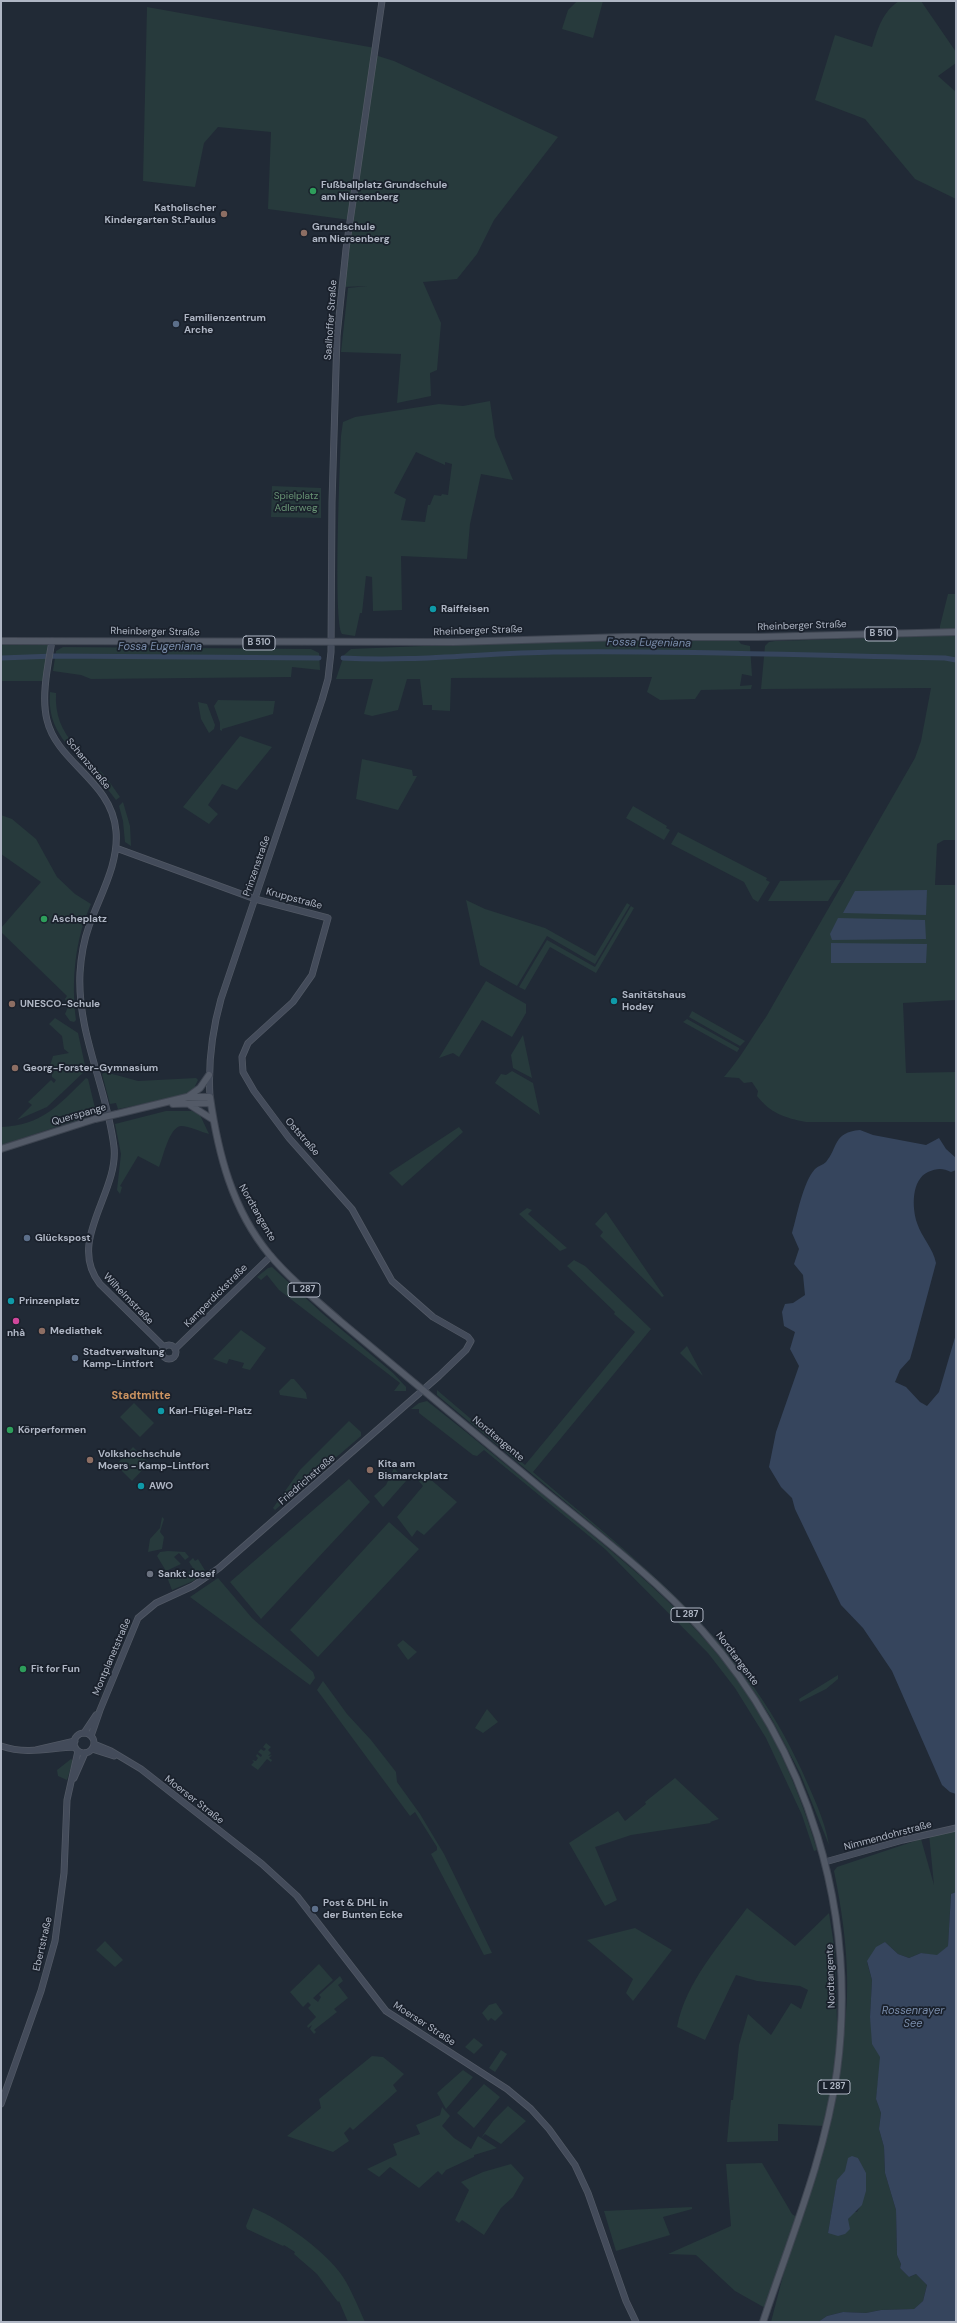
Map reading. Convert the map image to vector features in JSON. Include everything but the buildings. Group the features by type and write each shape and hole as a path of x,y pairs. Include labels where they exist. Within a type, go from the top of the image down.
{"main road":[{"name":"Rheinberger Straße","path":"1,641 331,643 956,632"},
{"path":"209,1075 200,1088 187,1100 212,1119"},
{"name":"Querspange","path":"1,1149 95,1119 187,1100 210,1100"},
{"name":"Nordtangente","path":"210,1100 212,1119 231,1190 253,1230 270,1256 340,1322 636,1566 687,1614 714,1644 753,1697 785,1752 805,1798 825,1862 840,1940 842,2024 837,2070 832,2097 815,2165 763,2322"}],"street":[{"name":"Saalhoffer Straße","path":"331,643 332,502 338,336 346,249 382,1"},
{"name":"Schanzstraße","path":"52,641 45,703 48,725 57,741 94,782 107,801 115,824 116,848"},
{"name":"Prinzenstraße","path":"210,1100 209,1075 216,1018 326,686 331,643"},
{"path":"116,848 255,898"},
{"name":"Wilhelmstraße","path":"116,848 112,866 88,927 83,950 80,993 89,1049 114,1145 113,1166 106,1194 90,1237 88,1249 91,1268 104,1289 164,1348"},
{"name":"Kruppstraße","path":"255,898 328,918"},
{"name":"Oststraße","path":"328,918 312,975 294,1002 248,1043 242,1057 243,1072 254,1091 289,1138 352,1209 392,1281 433,1316 468,1337 470,1344"},
{"name":"Kamperdickstraße","path":"175,1349 270,1256"},
{"name":"Friedrichstraße","path":"143,1613 156,1603 193,1586 210,1575 422,1390 470,1344"},
{"path":"170,1345 175,1349 174,1356 167,1359 163,1354 164,1348 170,1345"},
{"name":"Montplanetstraße","path":"91,1736 134,1626 143,1613"},
{"name":"Montplanetstraße","path":"84,1733 100,1710"},
{"path":"1,1746 17,1750 33,1751 76,1749 85,1753 93,1746 91,1736 84,1733 77,1736 75,1740 33,1751"},
{"path":"75,1740 76,1749"},
{"name":"Moerser Straße","path":"93,1746 128,1761 240,1846 292,1890 386,2011 506,2089 549,2129 575,2165 588,2193 626,2301 636,2322"},
{"name":"Ebertstraße","path":"1,2104 41,1991 55,1941 64,1873 68,1800 76,1749"},
{"name":"Ebertstraße","path":"71,1781 85,1753"},
{"name":"Nimmendohrstraße","path":"825,1862 896,1842 956,1828"}],"green space":[{"path":"577,1 603,1 593,38 562,29 568,10"},
{"path":"899,1 921,1 956,52 956,63 938,76 956,92 956,199 915,179 865,119 815,100 835,35 872,47 881,21 888,10"},
{"path":"147,7 375,48 375,55 394,61 558,137 494,220 477,254 457,279 423,282 441,323 437,370 430,373 431,396 397,403 401,354 341,352 348,288 368,286 342,287 350,220 268,209 271,132 218,127 204,143 195,187 143,181"},
{"path":"490,401 495,437 513,480 481,474 470,524 467,559 401,556 402,610 373,611 372,577 366,576 362,613 360,613 355,636 342,634 339,623 337,572 339,476 343,422 355,417 439,404 463,406","holes":["416,452 445,465 445,462 452,464 448,495 434,495 430,505 428,505 425,522 401,520 406,499 394,493"]},
{"name":"Spielplatz Adlerweg","path":"272,486 321,488 321,518 271,517"},
{"path":"948,594 956,594 956,840 944,840 937,844 935,885 956,885 956,1000 903,1003 906,1073 956,1072 956,1122 806,1122 791,1119 778,1114 767,1107 757,1096 758,1091 752,1082 744,1083 739,1078 724,1077 741,1055 766,1017 915,758 921,741 931,688 761,689 765,646 769,642 775,641 940,636 940,626"},
{"path":"669,639 738,640 741,644 750,646 752,676 742,674 740,686 752,685 751,689 701,690 695,699 660,700 647,692 652,677 451,678 450,711 432,710 432,705 423,705 420,679 407,679 398,710 372,716 364,714 373,679 336,679 344,655 351,649 542,641"},
{"path":"1,641 52,641 46,681 1,681"},
{"path":"63,647 311,649 319,653 320,670 292,667 291,677 91,679 81,675 53,671 56,651"},
{"path":"50,692 56,693 60,722 66,734 76,747 72,750 57,731 54,724 50,709"},
{"path":"218,700 275,701 273,714 222,729 222,731 220,730 220,723 214,706"},
{"path":"198,702 207,704 215,725 214,729 209,733 201,719"},
{"path":"240,736 272,747 237,790 222,784 208,805 218,814 209,824 183,807"},
{"path":"80,751 106,777 120,797 116,800 96,774 76,754"},
{"path":"362,759 412,770 413,776 417,776 398,810 356,799"},
{"path":"123,802 130,826 131,846 125,842 123,821 119,806"},
{"path":"633,806 667,826 666,828 670,830 664,840 626,818"},
{"path":"1,815 12,819 36,839 57,877 75,894 91,904 81,931 78,946 74,975 76,1020 74,1022 70,1021 65,1014 68,1007 65,999 67,996 1,932 1,928 41,882 1,854"},
{"path":"678,832 767,878 766,880 770,882 758,902 753,899 744,882 671,844"},
{"path":"841,880 828,901 768,901 780,881"},
{"path":"466,900 485,909 545,928 595,956 627,903 630,905 595,964 547,936 517,986 480,965"},
{"path":"631,906 634,908 596,973 550,947 525,990 519,987 547,940 595,967"},
{"path":"486,981 526,1004 526,1013 512,1037 482,1020 459,1057 453,1053 439,1058"},
{"path":"692,1011 745,1041 740,1046 689,1017"},
{"path":"55,1018 78,1033 86,1070 47,1107 17,1120 32,1105 28,1102 51,1080 54,1083 56,1080 52,1077 52,1073 49,1069 53,1056 69,1053 64,1049 62,1036 49,1024"},
{"path":"687,1019 739,1049 737,1052 683,1022"},
{"path":"523,1035 532,1078 513,1068 511,1055"},
{"path":"512,1071 533,1083 540,1115 495,1083 501,1074 506,1075"},
{"path":"105,1072 138,1081 196,1078 198,1080 195,1086 197,1089 182,1096 118,1109 116,1103 110,1104 102,1074"},
{"path":"86,1078 88,1079 95,1108 88,1110 90,1116 1,1145 1,1127 28,1122 39,1118 58,1105"},
{"path":"166,1111 192,1111 200,1115 209,1134 184,1126 177,1128 170,1137 159,1167 138,1156 120,1186 122,1187 120,1194 117,1190 121,1154 115,1124"},
{"path":"459,1127 463,1132 402,1186 389,1173"},
{"path":"527,1208 532,1210 528,1214 567,1248 560,1251 519,1214"},
{"path":"606,1212 664,1296 662,1297 600,1236 603,1232 595,1224"},
{"path":"574,1260 585,1266 651,1329 533,1472 612,1539 649,1572 701,1623 640,1564 437,1395 437,1390 525,1465 635,1332 614,1314 615,1312 567,1266"},
{"path":"272,1267 323,1314 393,1373 406,1387 406,1391 394,1391 400,1383 279,1290 267,1275 261,1280 257,1277 268,1268"},
{"path":"241,1330 266,1348 250,1370 242,1368 244,1363 229,1359 227,1364 213,1359"},
{"path":"687,1346 703,1376 680,1353"},
{"path":"291,1379 294,1379 306,1393 307,1399 280,1395 279,1391"},
{"path":"427,1401 624,1562 668,1601 708,1643 744,1690 778,1748 803,1808 817,1850 814,1851 802,1815 766,1738 735,1688 708,1653 605,1549 484,1450 477,1456 473,1455 419,1413 419,1409 411,1409 419,1403"},
{"path":"134,1403 154,1423 140,1437 120,1417"},
{"path":"349,1421 361,1432 361,1436 275,1510 273,1508 300,1470"},
{"path":"133,1447 149,1463 132,1481 116,1465"},
{"path":"394,1468 406,1481 383,1507 374,1496 386,1485"},
{"path":"423,1473 457,1502 424,1535 417,1530 412,1537 397,1517 423,1486 417,1479"},
{"path":"349,1479 370,1502 261,1619 230,1582"},
{"path":"162,1517 164,1519 160,1532 164,1537 162,1549 148,1552 150,1539 160,1528"},
{"path":"389,1522 419,1549 318,1657 290,1630"},
{"path":"160,1552 185,1552 189,1557 185,1560 179,1553 174,1557 181,1564 166,1571 157,1556"},
{"path":"193,1558 195,1561 198,1559 206,1572 193,1581 172,1590 167,1577 180,1574 186,1575 193,1568 189,1562"},
{"path":"218,1578 252,1618 313,1672 315,1678 310,1685 190,1597"},
{"path":"709,1631 750,1681 778,1724 814,1798 829,1845 800,1773 770,1716 743,1675"},
{"path":"403,1640 417,1652 408,1660 397,1645"},
{"path":"838,1675 838,1679 826,1689 800,1702 799,1699"},
{"path":"323,1681 347,1714 371,1740 396,1772 397,1782 420,1814 444,1854 492,1953 484,1955 431,1854 437,1850 437,1847 415,1812 410,1816 317,1690"},
{"path":"487,1709 498,1722 483,1733 475,1728"},
{"path":"266,1743 271,1747 268,1750 271,1753 268,1756 272,1755 269,1758 272,1760 271,1762 267,1759 258,1770 251,1765 254,1762 252,1760 256,1761 258,1758 256,1756 257,1754 261,1757 262,1755 258,1752 261,1749 264,1751 266,1749 263,1747"},
{"path":"71,1759 73,1761 67,1780 58,1776 57,1770"},
{"path":"675,1778 719,1819 710,1822 711,1823 631,1835 595,1847 617,1900 605,1906 569,1843 618,1811 625,1821 646,1804 645,1802"},
{"path":"956,1828 956,1892 951,1894 948,1946 937,1956 921,1953 909,1958 898,1954 885,1942 867,1962 872,1980 870,2017 881,2058 876,2099 881,2113 879,2129 884,2147 885,2173 896,2210 897,2255 901,2264 900,2268 909,2277 916,2274 927,2285 923,2301 914,2309 881,2310 866,2313 843,2312 827,2316 818,2322 771,2322 792,2241 767,2309 735,2291 696,2255 668,2254 731,2226 726,2164 762,2163 792,2214 798,2218 825,2126 778,2124 778,2141 727,2142 739,2045 748,2014 771,2035 791,2003 801,2009 808,1990 800,1986 757,1981 736,1975 705,2040 677,2027 681,2010 705,1964 747,1908 795,1946 829,1913 835,1952 837,2022 842,2024 838,2063 847,2005 847,1967 841,1909 834,1871 837,1867 921,1839 934,1885 929,1834","holes":["858,2158 865,2178 865,2191 861,2205 857,2212 853,2212 848,2219 828,2233 837,2181"]},
{"path":"635,1928 672,1950 633,2001 626,1993 633,1979 587,1940"},
{"path":"105,1941 123,1960 115,1967 96,1950"},
{"path":"319,1964 333,1980 313,1998 318,2002 321,1997 319,1995 340,1976 343,1981 338,1985 348,1998 334,2009 337,2012 314,2030 316,2032 314,2034 310,2029 312,2025 308,2028 307,2026 316,2017 308,2008 311,2005 308,2002 303,2007 290,1992"},
{"path":"496,2003 503,2013 495,2021 491,2018 488,2021 482,2013 489,2005"},
{"path":"474,2038 483,2045 474,2054 465,2047"},
{"path":"501,2050 507,2054 495,2072 489,2068"},
{"path":"372,2056 383,2057 404,2074 393,2085 397,2091 353,2130 350,2127 344,2133 349,2141 333,2152 287,2136 321,2108 319,2099"},
{"path":"463,2070 473,2077 446,2109 437,2093"},
{"path":"484,2084 500,2097 474,2128 457,2113"},
{"path":"508,2106 526,2121 501,2144 485,2134 481,2138 493,2121"},
{"path":"442,2107 450,2116 442,2126 454,2138 471,2149 478,2136 497,2148 474,2155 474,2157 446,2170 442,2175 438,2171 419,2188 390,2167 379,2177 367,2169 397,2155 393,2144 420,2134 416,2125 440,2115"},
{"path":"511,2164 524,2178 513,2197 501,2208 484,2235 462,2220 459,2223 455,2220 469,2190 461,2182 483,2172"},
{"path":"692,2207 692,2209 663,2217 670,2235 616,2251 604,2211"},
{"path":"253,2208 290,2228 326,2257 346,2282 365,2322 348,2322 339,2301 338,2302 317,2274 294,2254 295,2252 284,2245 283,2246 247,2229 246,2226"}],"water":[{"path":"927,890 926,915 843,913 855,891"},
{"path":"838,918 925,920 926,939 832,940 830,934"},
{"path":"831,943 927,944 926,963 831,963"},
{"path":"860,1130 873,1135 926,1145 939,1138 946,1149 956,1158 956,1170 951,1172 943,1169 937,1169 928,1172 918,1181 914,1195 915,1217 936,1263 910,1359 900,1370 895,1382 906,1387 920,1402 927,1406 939,1392 956,1334 956,1794 950,1792 942,1785 892,1671 863,1628 841,1605 795,1509 792,1498 781,1487 769,1467 776,1432 799,1366 790,1349 795,1332 784,1326 782,1312 785,1304 793,1303 805,1295 803,1275 794,1264 799,1249 792,1233 798,1209 807,1182 815,1169 826,1162 841,1137 851,1131"},
{"name":"Rossenrayer See","path":"956,1892 956,2322 818,2322 827,2316 843,2312 866,2313 881,2310 914,2309 923,2301 927,2285 916,2274 909,2277 900,2268 901,2264 897,2255 896,2210 885,2173 884,2147 879,2129 881,2113 876,2099 880,2057 872,2044 870,2017 872,1980 867,1961 876,1947 885,1942 898,1954 909,1958 921,1953 937,1955 948,1946 951,1894"},
{"path":"852,2156 858,2158 866,2173 866,2191 862,2205 848,2219 850,2229 845,2234 838,2236 828,2233 837,2180 845,2171 848,2158"}],"waterway":[{"name":"Fossa Eugeniana","path":"343,658 396,659 554,652 701,652 945,658 956,660"},
{"name":"Fossa Eugeniana","path":"1,658 55,656 319,658"}],"place":[{"name":"Fußballplatz Grundschule am Niersenberg","path":"313,191"},
{"name":"Katholischer Kindergarten St.Paulus","path":"224,214"},
{"name":"Grundschule am Niersenberg","path":"304,233"},
{"name":"Familienzentrum Arche","path":"176,324"},
{"name":"Raiffeisen","path":"433,609"},
{"name":"Ascheplatz","path":"44,919"},
{"name":"Sanitätshaus Hodey","path":"614,1001"},
{"name":"UNESCO-Schule","path":"12,1004"},
{"name":"Georg-Forster-Gymnasium","path":"15,1068"},
{"name":"Glückspost","path":"27,1238"},
{"name":"Prinzenplatz","path":"11,1301"},
{"name":"nhà","path":"16,1321"},
{"name":"Mediathek","path":"42,1331"},
{"name":"Stadtverwaltung Kamp-Lintfort","path":"75,1358"},
{"name":"Karl-Flügel-Platz","path":"161,1411"},
{"name":"Körperformen","path":"10,1430"},
{"name":"Volkshochschule Moers - Kamp-Lintfort","path":"90,1460"},
{"name":"Kita am Bismarckplatz","path":"370,1470"},
{"name":"AWO","path":"141,1486"},
{"name":"Sankt Josef","path":"150,1574"},
{"name":"Fit for Fun","path":"23,1669"},
{"name":"Post & DHL in der Bunten Ecke","path":"315,1909"}],"district":[{"name":"Stadtmitte","path":"141,1396"}]}
